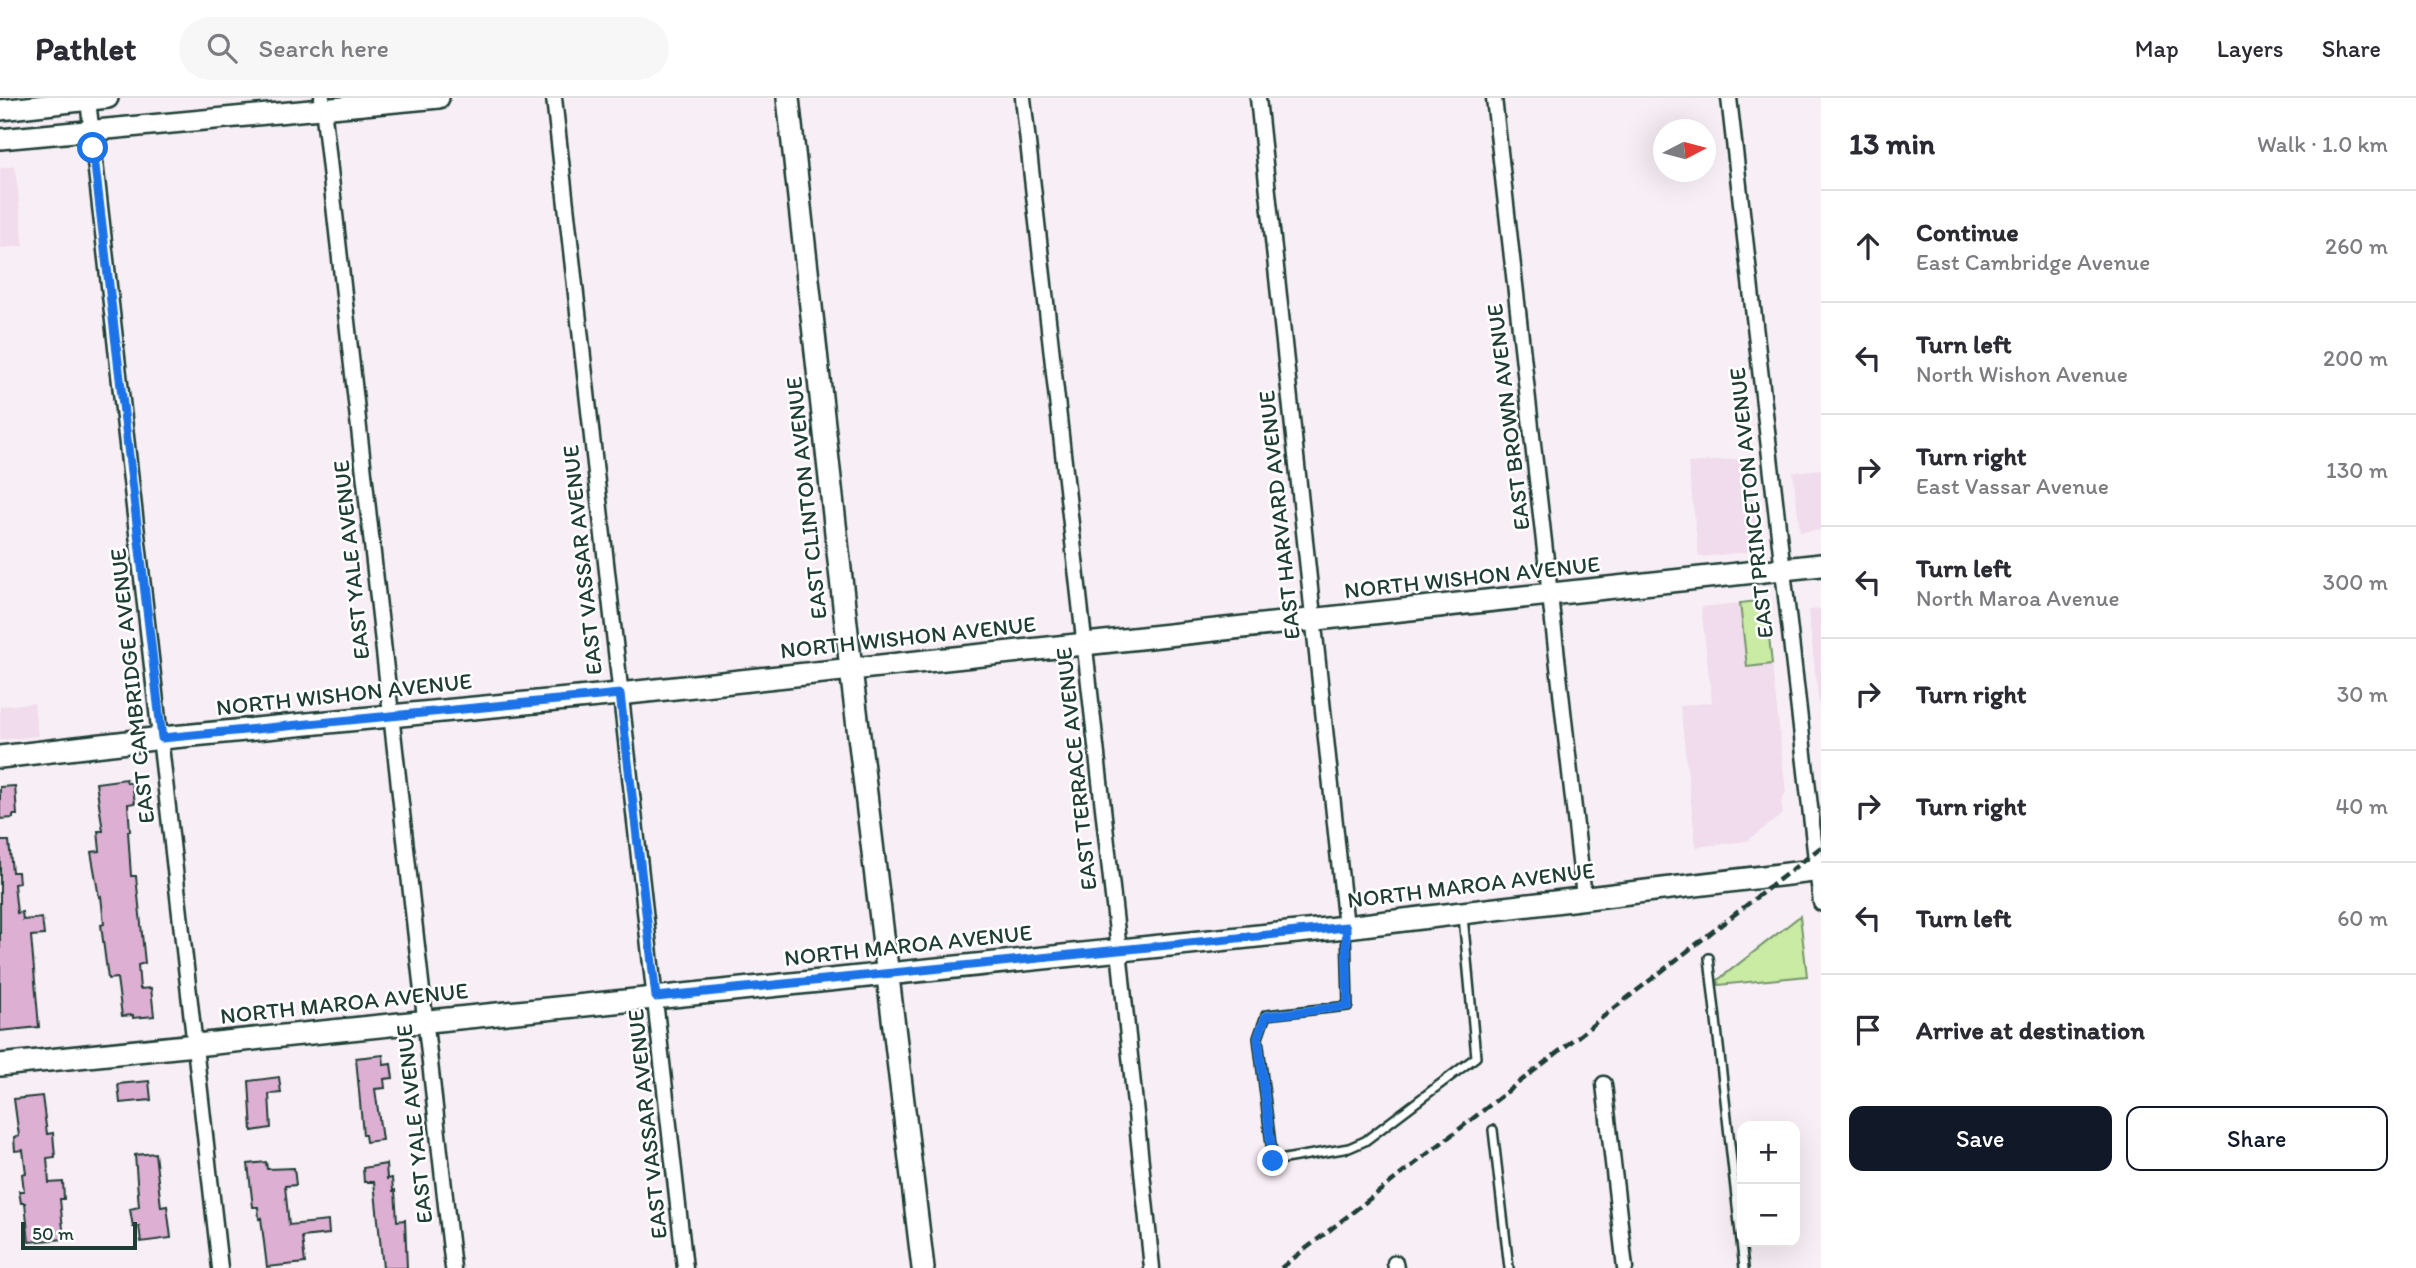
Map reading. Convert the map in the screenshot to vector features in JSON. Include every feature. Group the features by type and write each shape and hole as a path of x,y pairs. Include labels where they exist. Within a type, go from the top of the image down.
{"main road":[{"name":"EAST CLINTON AVENUE","path":"788,98 851,669 923,1268"},
{"name":"NORTH WISHON AVENUE","path":"0,757 162,738 620,694 1551,596 1821,565"},
{"name":"NORTH MAROA AVENUE","path":"0,1065 1346,927 1819,870"}],"street":[{"path":"0,110 108,98"},
{"path":"0,139 323,104 439,98"},
{"name":"EAST VASSAR AVENUE","path":"554,98 685,1268"},
{"name":"EAST TERRACE AVENUE","path":"1023,98 1152,1268"},
{"name":"EAST HARVARD AVENUE","path":"1258,98 1346,927"},
{"name":"EAST BROWN AVENUE","path":"1494,98 1584,897"},
{"name":"EAST PRINCETON AVENUE","path":"1729,98 1821,903"},
{"name":"EAST CAMBRIDGE AVENUE","path":"77,100 91,131 162,738 220,1268"},
{"name":"EAST YALE AVENUE","path":"323,104 453,1268"},
{"path":"1604,1084 1625,1268"}],"lane":[{"path":"1346,927 1348,1006 1266,1016 1258,1038 1273,1161 1349,1148 1365,1140 1476,1057 1462,913"},
{"path":"1709,958 1744,1268"},
{"path":"1493,1130 1509,1268"}],"shaded area":[{"path":"15,166 24,246 0,248 0,168"},
{"path":"1748,458 1759,551 1699,557 1688,463"},
{"path":"1821,469 1821,530 1800,532 1793,472"},
{"path":"1740,603 1747,666 1772,664 1786,792 1781,802 1783,814 1747,841 1696,847 1680,706 1712,702 1701,607"},
{"path":"1821,609 1821,723 1808,610"},
{"path":"34,703 38,736 0,740 0,706"}],"green space":[{"path":"1765,600 1772,664 1747,667 1740,603"},
{"path":"1800,916 1807,976 1719,985 1718,980"}],"building":[{"path":"126,779 127,783 132,783 135,803 128,804 128,831 131,876 136,876 145,963 138,965 140,989 151,988 154,1016 133,1018 133,1015 122,1016 117,978 108,979 101,925 104,924 101,896 99,897 91,852 100,851 98,831 103,831 96,783"},
{"path":"15,786 17,815 0,819 0,787"},
{"path":"0,841 9,841 12,872 18,872 19,883 14,884 17,913 22,912 23,920 42,918 44,935 31,936 39,1027 0,1031"},
{"path":"383,1055 384,1065 391,1064 393,1078 384,1079 385,1088 375,1089 382,1140 366,1142 363,1135 356,1058"},
{"path":"279,1077 281,1093 269,1094 271,1128 252,1131 249,1081"},
{"path":"149,1081 151,1100 120,1103 118,1084"},
{"path":"42,1096 47,1134 53,1133 55,1157 47,1158 49,1183 63,1182 64,1199 60,1199 64,1239 29,1242 25,1203 21,1203 19,1191 24,1191 22,1174 26,1173 23,1150 15,1151 14,1137 19,1136 14,1099"},
{"path":"155,1153 161,1207 167,1206 171,1238 141,1242 139,1226 133,1227 130,1209 139,1207 135,1155"},
{"path":"266,1162 267,1169 294,1168 296,1185 285,1186 289,1225 328,1221 329,1234 302,1237 305,1263 267,1267 261,1218 259,1219 258,1207 253,1207 248,1164"},
{"path":"386,1164 387,1179 392,1178 393,1191 395,1190 397,1221 405,1220 407,1268 383,1268 374,1182 364,1182 363,1168"}],"railway":[{"path":"1281,1268 1821,847"}],"route":[{"path":"93,148 162,738 620,694 656,997 1346,927 1348,1006 1266,1016 1258,1038 1273,1161"}]}
